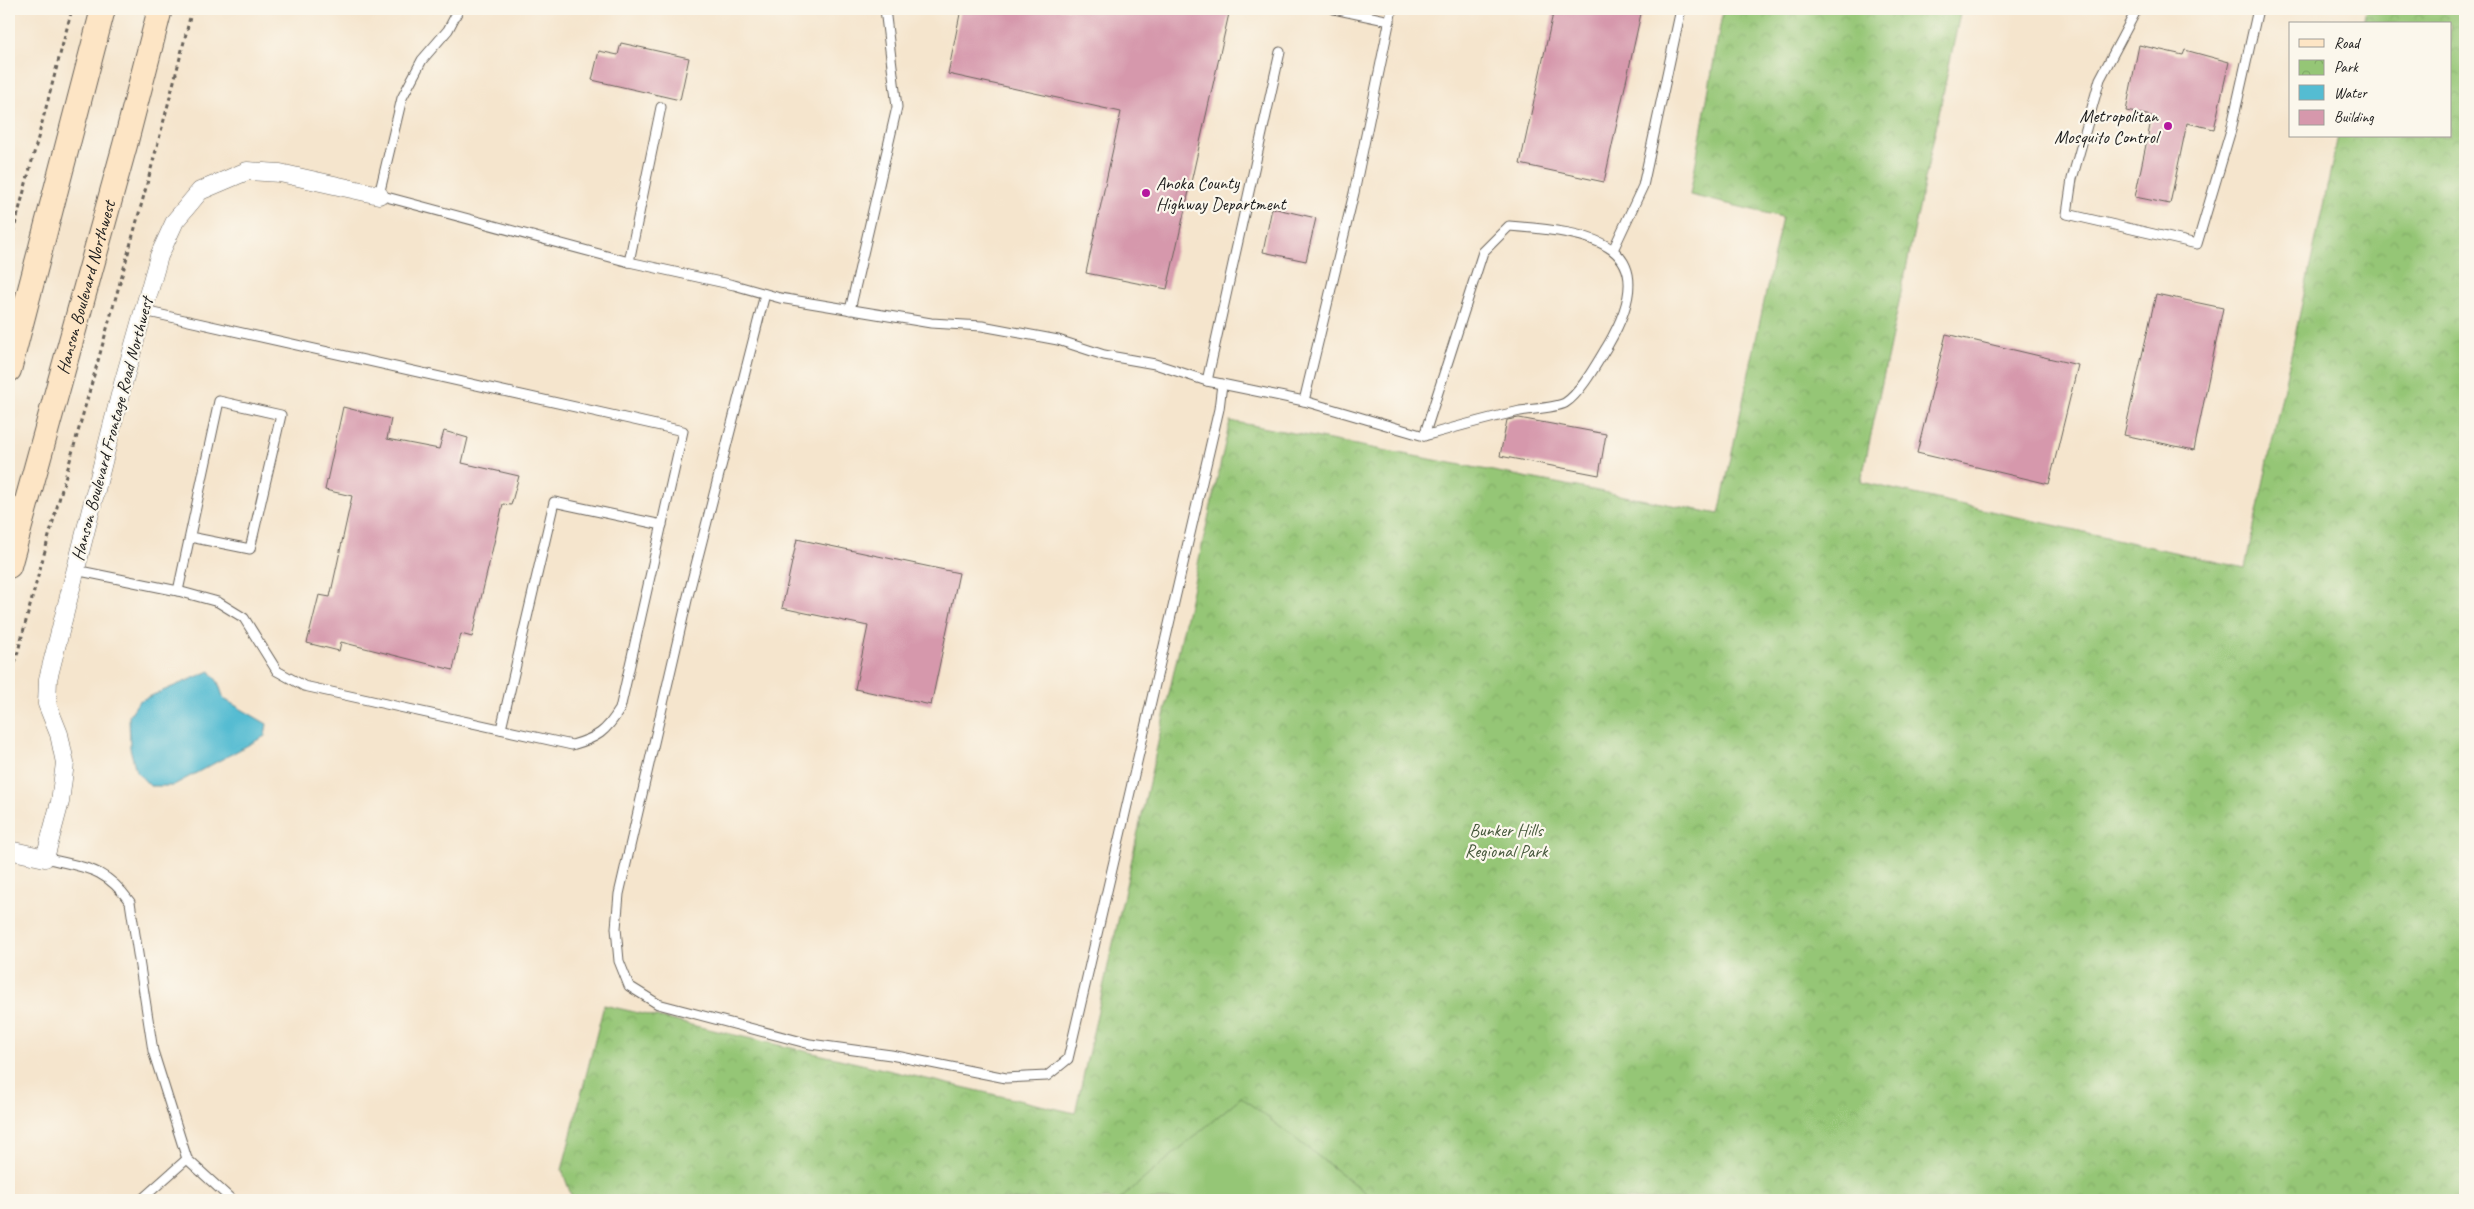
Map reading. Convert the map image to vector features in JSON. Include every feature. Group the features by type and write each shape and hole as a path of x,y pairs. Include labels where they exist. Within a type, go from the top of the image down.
{"main road":[{"path":"9,370 103,9"},
{"name":"Hanson Boulevard Northwest","path":"9,566 125,144 160,9"}],"street":[{"name":"Hanson Boulevard Frontage Road Northwest","path":"44,858 60,802 65,763 59,734 47,704 48,679 74,570 144,311 163,248 175,222 200,191 247,170 280,173 379,195"},
{"path":"9,850 44,858"}],"lane":[{"path":"459,9 448,30 422,60 402,98 379,195 629,262 734,285 765,294 930,323 982,326 1058,340 1104,355 1155,364 1208,381 1304,401 1424,436 1520,411 1564,403 1590,376 1618,327 1631,288 1625,265 1614,250 1589,237 1554,229 1509,226 1483,252 1424,436"},
{"path":"850,310 896,107 885,9"},
{"path":"1334,9 1390,21"},
{"path":"1304,401 1354,193 1392,9"},
{"path":"1614,250 1643,186 1681,9"},
{"path":"2137,9 2100,80 2072,179 2067,214 2197,244 2231,130 2258,9"},
{"path":"1208,381 1280,52"},
{"path":"629,262 661,107"},
{"path":"765,294 685,610 619,894 616,928 619,961 629,986 658,1004 810,1044 891,1055 1006,1078 1047,1076 1068,1059 1219,409 1222,384"},
{"path":"74,570 178,591 218,602 244,618 277,671 304,686 572,745 594,739 610,726 620,709 683,431 144,311"},
{"path":"178,591 219,402 281,415 250,550 190,536"},
{"path":"501,730 554,502 662,525"},
{"path":"44,858 97,871 117,884 130,902 152,1051 186,1159 232,1200"},
{"path":"141,1200 186,1159"}],"path":[{"path":"9,248 72,9"},
{"path":"9,686 72,448 154,158 192,9"}],"green space":[{"name":"Bunker Hills Regional Park","path":"1723,9 1961,9 1861,482 2245,568 2338,138 2452,138 2452,22 2363,22 2366,9 2465,9 2465,1200 573,1200 562,1170 604,1005 1075,1113 1230,421 1719,514 1782,217 1690,195"},
{"path":"1241,1097 1375,1200 1119,1200"}],"water":[{"path":"210,671 218,682 224,699 267,724 265,736 172,786 150,786 136,771 130,748 129,716 139,701"}],"building":[{"name":"Anoka County Highway Department","path":"961,9 1230,9 1167,289 1086,273 1121,112 948,74"},
{"path":"1554,9 1642,9 1604,182 1520,164"},
{"path":"621,43 689,58 680,100 592,80 599,51 618,55"},
{"name":"Metropolitan Mosquito Control","path":"2139,45 2183,55 2185,50 2229,62 2214,129 2187,123 2170,204 2135,197 2152,116 2126,111"},
{"path":"1272,208 1316,218 1306,261 1263,252"},
{"path":"2156,294 2223,308 2194,450 2124,435"},
{"path":"1946,334 2078,365 2049,484 1917,453"},
{"path":"343,407 391,419 387,439 439,449 444,431 468,438 462,463 519,476 511,505 503,504 472,637 461,634 453,670 341,642 339,651 307,643 319,595 330,597 352,496 325,490"},
{"path":"1519,418 1606,434 1599,475 1500,456 1507,420"},
{"path":"797,539 959,573 931,705 855,689 868,626 782,608"}],"place":[{"name":"Metropolitan Mosquito Control","path":"2168,126"},
{"name":"Anoka County Highway Department","path":"1146,193"}]}
